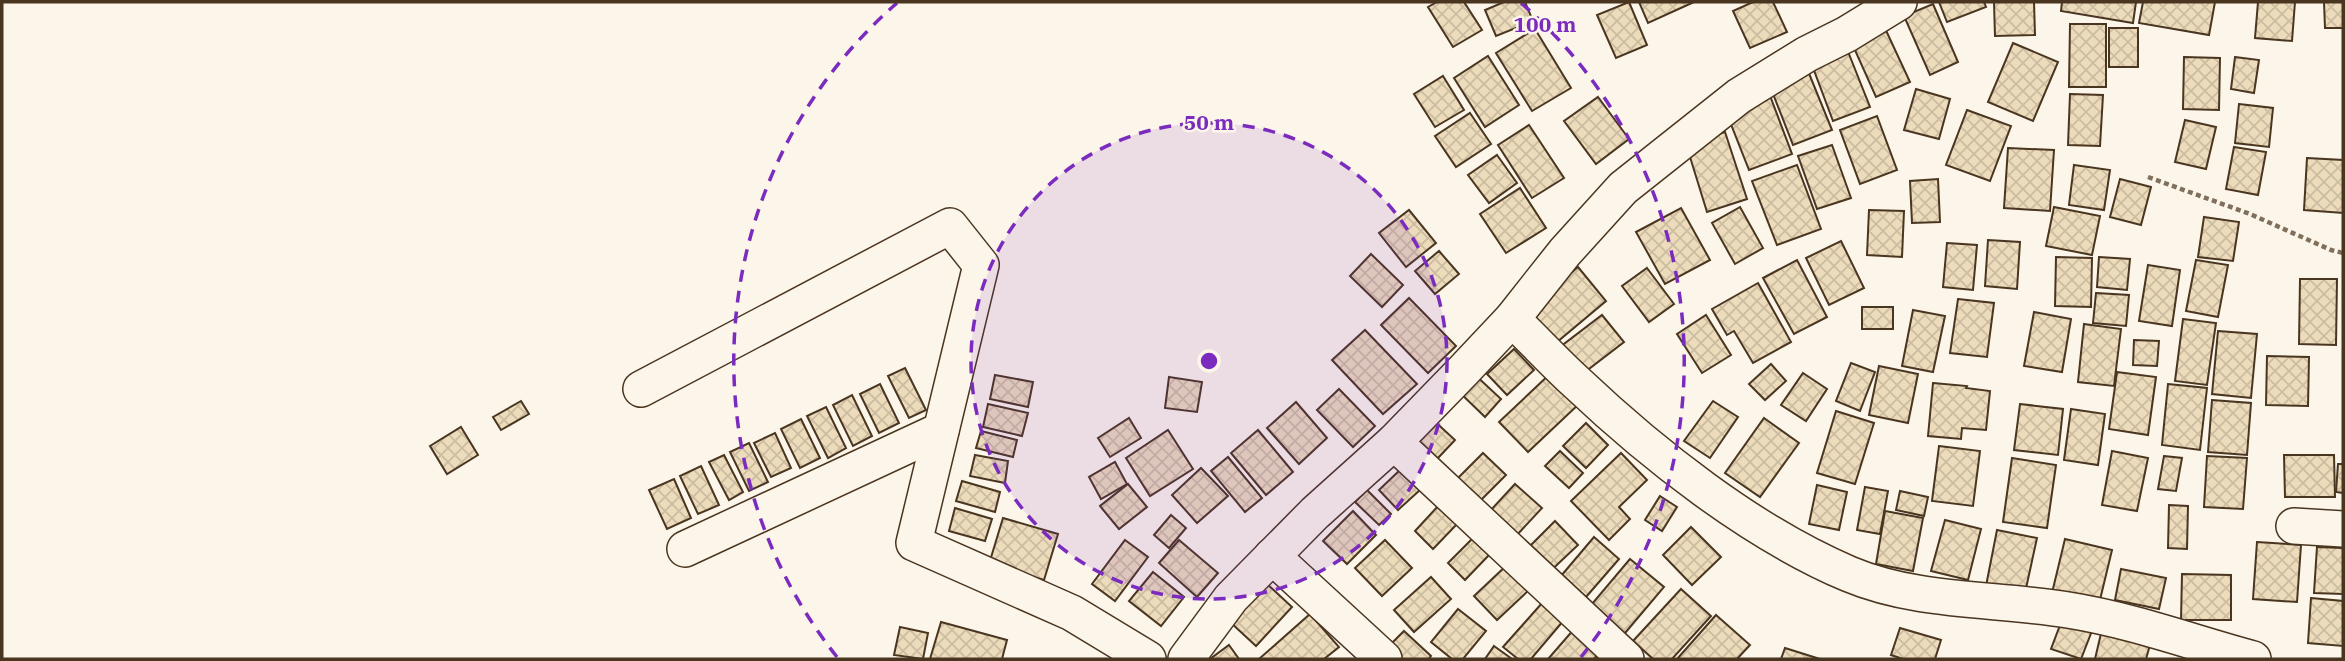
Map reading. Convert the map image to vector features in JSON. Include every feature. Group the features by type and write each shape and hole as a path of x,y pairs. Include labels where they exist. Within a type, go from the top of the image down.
{"street":[{"path":"1186,659 1231,598 1315,513 1394,442 1512,318 1565,252 1623,188 1739,96 1899,2"},
{"path":"641,390 950,226 981,265 914,544 1072,613 1148,659"},
{"path":"1512,318 1576,382 1672,465 1791,545 1850,575 1936,597 2091,614 2253,659"},
{"path":"685,549 941,430"},
{"path":"1394,442 1626,659"},
{"path":"2294,526 2343,529"},
{"path":"1272,556 1384,659"}],"path":[{"path":"2148,177 2343,253"}],"building":[{"path":"1437,2 1464,2 1482,30 1453,47 1428,7"},
{"path":"1504,2 1525,2 1533,21 1496,36 1485,10"},
{"path":"1629,2 1647,45 1616,58 1597,15"},
{"path":"1639,2 1694,2 1648,23"},
{"path":"1753,2 1773,2 1787,32 1750,48 1733,11"},
{"path":"1939,2 1984,2 1986,7 1947,22"},
{"path":"1994,2 2034,2 2035,35 1995,36"},
{"path":"2062,2 2136,2 2133,23 2061,11"},
{"path":"2143,2 2215,2 2209,35 2139,23"},
{"path":"2258,2 2295,2 2292,41 2255,38"},
{"path":"2324,2 2343,2 2343,28 2325,28"},
{"path":"1933,4 1958,62 1930,75 1904,16"},
{"path":"1883,24 1910,82 1876,97 1850,39"},
{"path":"2070,24 2106,24 2106,87 2069,87"},
{"path":"2109,28 2138,28 2138,67 2109,67"},
{"path":"1535,29 1571,88 1532,111 1496,53"},
{"path":"2013,43 2058,62 2033,121 1988,102"},
{"path":"1845,44 1870,107 1833,121 1809,57"},
{"path":"1488,56 1519,105 1485,127 1454,78"},
{"path":"2184,57 2220,58 2219,110 2183,109"},
{"path":"2235,57 2259,60 2254,93 2231,89"},
{"path":"1808,71 1832,130 1793,145 1770,86"},
{"path":"1443,76 1464,110 1435,127 1414,94"},
{"path":"1916,89 1950,99 1939,139 1904,130"},
{"path":"1769,93 1792,154 1749,170 1725,109"},
{"path":"2070,94 2103,95 2100,146 2068,145"},
{"path":"1598,97 1629,139 1596,164 1564,121"},
{"path":"2239,104 2273,108 2269,147 2235,143"},
{"path":"1967,110 2011,126 1990,181 1946,165"},
{"path":"1470,113 1491,144 1456,167 1435,136"},
{"path":"1877,116 1897,170 1860,184 1840,130"},
{"path":"2185,120 2216,127 2206,169 2175,162"},
{"path":"1529,125 1564,178 1532,198 1498,145"},
{"path":"1725,132 1747,199 1707,212 1686,144"},
{"path":"1832,145 1851,198 1817,209 1798,156"},
{"path":"2234,147 2266,152 2258,195 2226,189"},
{"path":"2008,148 2054,150 2050,211 2004,208"},
{"path":"1497,155 1517,183 1489,203 1468,175"},
{"path":"2307,158 2343,160 2343,213 2304,210"},
{"path":"1797,165 1821,229 1777,245 1752,181"},
{"path":"2074,165 2110,170 2104,210 2069,205"},
{"path":"1938,179 1940,222 1912,223 1910,181"},
{"path":"2120,179 2151,187 2141,225 2110,217"},
{"path":"1520,188 1546,228 1506,253 1480,214"},
{"path":"1740,207 1763,248 1735,264 1712,223"},
{"path":"2054,207 2100,216 2092,255 2046,246"},
{"path":"1681,208 1710,260 1665,284 1636,232"},
{"path":"1409,210 1436,243 1406,267 1379,233"},
{"path":"1869,210 1904,211 1902,257 1867,255"},
{"path":"2204,217 2239,222 2233,261 2198,257"},
{"path":"1988,240 2020,242 2017,289 1985,286"},
{"path":"1841,241 1864,288 1829,305 1806,258"},
{"path":"1947,243 1977,245 1973,290 1943,287"},
{"path":"1439,251 1459,274 1435,294 1415,271"},
{"path":"1371,254 1403,285 1382,307 1350,276"},
{"path":"2056,257 2092,258 2091,307 2055,306"},
{"path":"2099,257 2130,259 2127,290 2097,287"},
{"path":"1797,260 1827,317 1794,334 1763,278"},
{"path":"2196,260 2228,265 2218,317 2186,311"},
{"path":"2148,265 2180,270 2172,326 2139,321"},
{"path":"1578,267 1606,301 1551,347 1522,314"},
{"path":"1647,268 1674,304 1649,322 1622,286"},
{"path":"2300,279 2337,279 2336,345 2299,344"},
{"path":"1758,283 1791,342 1753,363 1734,331 1727,335 1712,309"},
{"path":"2096,293 2129,295 2126,326 2093,323"},
{"path":"1409,298 1456,346 1428,373 1381,325"},
{"path":"1958,299 1994,303 1987,357 1950,353"},
{"path":"1862,307 1893,307 1893,329 1862,329"},
{"path":"1913,310 1945,316 1933,372 1902,366"},
{"path":"2034,312 2071,319 2062,372 2024,366"},
{"path":"1602,315 1624,342 1581,375 1560,347"},
{"path":"1706,315 1731,355 1702,373 1677,334"},
{"path":"2183,319 2216,323 2207,385 2175,381"},
{"path":"2084,324 2121,329 2114,386 2078,382"},
{"path":"1365,330 1417,384 1383,414 1332,360"},
{"path":"2218,331 2257,334 2251,398 2212,394"},
{"path":"2134,340 2159,341 2157,366 2133,365"},
{"path":"1514,349 1534,370 1507,395 1487,374"},
{"path":"2267,356 2309,357 2308,406 2266,405"},
{"path":"1851,363 1875,372 1860,411 1836,401"},
{"path":"1771,364 1786,381 1765,400 1749,384"},
{"path":"1879,366 1918,374 1908,423 1869,415"},
{"path":"905,368 926,410 909,418 888,376"},
{"path":"1472,372 1501,399 1485,417 1456,389"},
{"path":"2117,372 2156,377 2148,435 2109,429"},
{"path":"1551,373 1580,403 1528,452 1499,422"},
{"path":"1803,373 1827,389 1806,421 1781,405"},
{"path":"995,375 1033,382 1028,407 990,399"},
{"path":"1169,377 1202,382 1197,412 1165,408"},
{"path":"1933,383 1990,391 1986,430 1962,428 1961,439 1928,436"},
{"path":"880,384 899,423 879,433 860,394"},
{"path":"2168,384 2207,388 2200,450 2162,445"},
{"path":"1339,389 1375,426 1353,447 1317,410"},
{"path":"852,395 872,436 853,446 833,405"},
{"path":"2212,400 2251,403 2247,455 2208,452"},
{"path":"521,401 529,414 501,430 493,417"},
{"path":"1713,401 1738,417 1710,458 1684,441"},
{"path":"1296,402 1327,438 1299,464 1267,428"},
{"path":"988,404 1028,413 1022,436 983,427"},
{"path":"2020,404 2063,409 2058,455 2014,450"},
{"path":"826,407 846,448 828,458 807,416"},
{"path":"2071,409 2105,414 2098,465 2064,460"},
{"path":"1836,411 1874,423 1855,484 1817,473"},
{"path":"1129,418 1141,438 1110,457 1098,438"},
{"path":"1431,418 1455,440 1437,459 1413,437"},
{"path":"1764,418 1799,443 1760,497 1725,473"},
{"path":"801,419 820,458 800,468 781,429"},
{"path":"1586,423 1608,445 1586,468 1563,446"},
{"path":"461,427 478,455 447,474 430,446"},
{"path":"1168,430 1193,469 1150,496 1126,458"},
{"path":"1258,430 1293,472 1266,495 1231,453"},
{"path":"981,431 1017,440 1013,457 976,448"},
{"path":"775,433 791,468 771,477 754,443"},
{"path":"749,443 768,482 749,491 730,452"},
{"path":"1939,446 1980,451 1973,506 1932,501"},
{"path":"1560,451 1583,473 1569,488 1545,466"},
{"path":"2112,451 2148,458 2137,511 2102,505"},
{"path":"1483,453 1506,475 1477,504 1454,482"},
{"path":"1621,453 1647,480 1619,507 1630,519 1609,540 1571,501"},
{"path":"724,455 743,492 729,500 709,462"},
{"path":"975,455 1008,461 1005,483 970,476"},
{"path":"2284,455 2334,455 2335,497 2285,497"},
{"path":"2164,456 2182,458 2176,491 2158,489"},
{"path":"2207,456 2247,458 2243,509 2204,507"},
{"path":"1228,457 1262,498 1245,512 1211,471"},
{"path":"2012,458 2056,465 2047,528 2003,522"},
{"path":"1115,462 1127,484 1101,499 1089,477"},
{"path":"2338,464 2343,464 2343,493 2336,492"},
{"path":"701,466 719,505 698,514 680,476"},
{"path":"1201,468 1228,496 1197,523 1172,495"},
{"path":"1400,470 1420,490 1398,510 1379,490"},
{"path":"674,479 691,518 667,529 649,490"},
{"path":"962,481 1000,492 995,512 956,501"},
{"path":"1128,484 1147,507 1119,529 1100,506"},
{"path":"1515,484 1542,508 1516,536 1490,511"},
{"path":"1817,485 1847,492 1839,530 1809,524"},
{"path":"1865,487 1888,491 1880,534 1857,530"},
{"path":"1367,490 1391,514 1379,525 1355,502"},
{"path":"1900,491 1928,497 1924,516 1896,510"},
{"path":"1660,496 1677,507 1662,531 1645,520"},
{"path":"1439,505 1458,523 1433,549 1415,531"},
{"path":"2169,505 2188,506 2187,549 2168,548"},
{"path":"955,508 992,519 985,541 949,531"},
{"path":"1353,511 1376,535 1347,564 1323,541"},
{"path":"1885,511 1923,518 1913,571 1876,564"},
{"path":"1171,515 1186,528 1169,548 1154,535"},
{"path":"1003,518 1058,534 1044,580 989,564"},
{"path":"1945,520 1981,529 1968,580 1931,571"},
{"path":"1555,521 1578,545 1544,577 1522,554"},
{"path":"1691,527 1721,557 1692,585 1663,555"},
{"path":"1997,530 2037,538 2025,593 1986,586"},
{"path":"1474,537 1491,553 1465,580 1448,563"},
{"path":"1594,537 1619,559 1586,597 1561,576"},
{"path":"2065,539 2112,550 2099,604 2052,593"},
{"path":"1125,540 1148,557 1115,601 1092,584"},
{"path":"1179,540 1218,573 1197,597 1159,563"},
{"path":"1385,540 1412,568 1382,596 1355,568"},
{"path":"2257,542 2301,545 2297,602 2253,599"},
{"path":"2317,547 2343,548 2343,594 2314,593"},
{"path":"1630,559 1664,587 1620,639 1586,611"},
{"path":"1507,565 1530,589 1497,620 1474,596"},
{"path":"2121,569 2166,578 2159,609 2115,600"},
{"path":"1153,572 1184,597 1161,626 1129,601"},
{"path":"2182,574 2231,575 2231,620 2181,620"},
{"path":"1431,577 1451,599 1414,632 1394,610"},
{"path":"1266,583 1292,607 1256,646 1230,622"},
{"path":"1681,589 1711,616 1672,659 1653,659 1633,641"},
{"path":"2311,598 2343,601 2343,646 2308,643"},
{"path":"1543,602 1564,620 1531,659 1518,659 1503,647"},
{"path":"1458,609 1486,631 1463,659 1452,659 1431,642"},
{"path":"2065,612 2095,623 2081,659 2051,649"},
{"path":"1310,614 1339,647 1324,659 1259,659"},
{"path":"1716,615 1750,645 1737,659 1677,659"},
{"path":"941,622 1007,640 1002,659 930,659"},
{"path":"2103,625 2152,638 2146,659 2095,659"},
{"path":"900,627 928,633 923,659 894,655"},
{"path":"1575,628 1601,651 1594,659 1548,659"},
{"path":"1900,628 1941,640 1935,659 1903,659 1891,655"},
{"path":"1404,631 1431,656 1429,659 1397,659 1386,649"},
{"path":"1229,645 1239,659 1210,659"},
{"path":"1494,646 1512,659 1485,659"},
{"path":"1785,648 1820,659 1781,659"}]}
